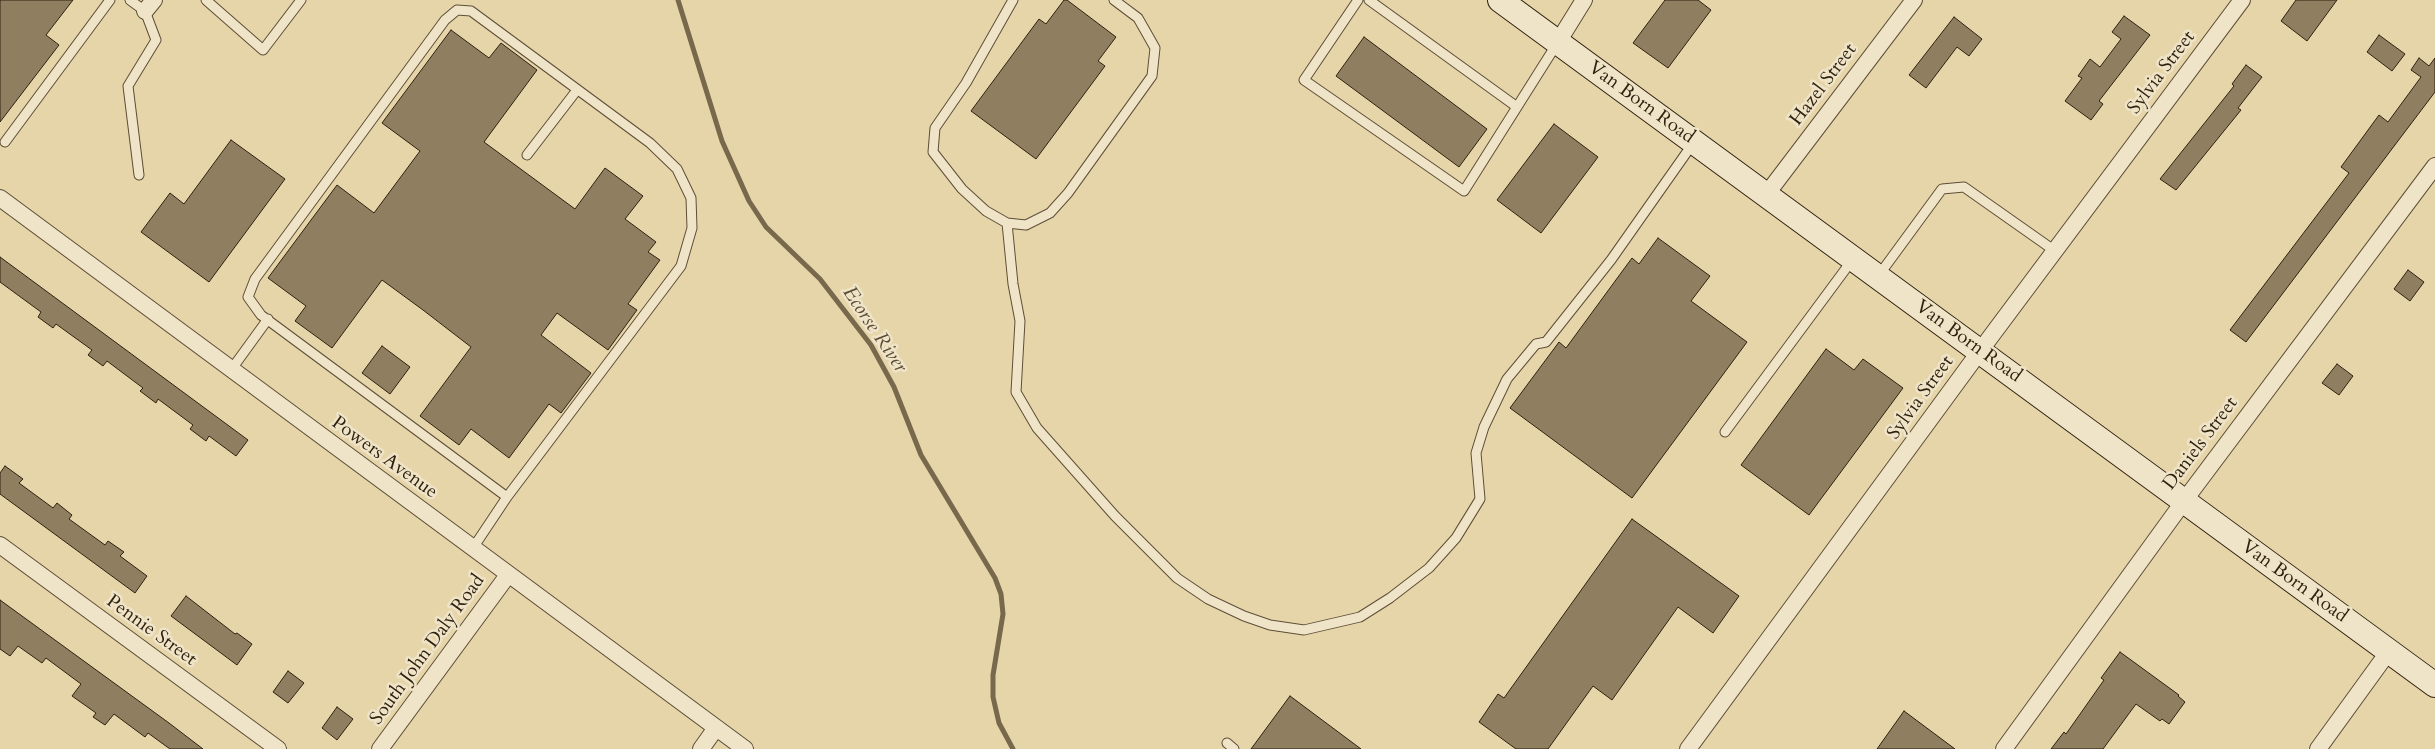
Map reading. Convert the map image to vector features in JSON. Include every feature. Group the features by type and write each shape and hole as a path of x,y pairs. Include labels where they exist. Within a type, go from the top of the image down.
{"main road":[{"name":"Van Born Road","path":"1500,0 2435,685"}],"street":[{"path":"1558,42 1584,0"},
{"name":"Hazel Street","path":"1766,195 1914,0"},
{"name":"Sylvia Street","path":"1688,749 1980,351 2242,0"},
{"name":"Daniels Street","path":"2004,749 2184,501 2435,166"},
{"name":"Powers Avenue","path":"1,202 745,749"},
{"name":"Pennie Street","path":"0,545 278,749"},
{"name":"South John Daly Road","path":"380,749 508,575"},
{"path":"2318,749 2389,651"},
{"path":"701,749 716,728"}],"lane":[{"path":"5,142 110,0"},
{"path":"130,0 150,6 156,40 128,86 139,175"},
{"path":"206,0 262,50 301,0"},
{"path":"1013,0 966,83 935,128 933,152 962,189 986,212 1007,223 1026,225 1050,213 1068,193 1152,76 1155,48 1138,18 1114,0"},
{"path":"1358,0 1304,80 1464,191 1558,42"},
{"path":"1369,0 1517,107"},
{"path":"473,548 507,497 681,266 692,228 691,198 677,170 650,143 471,11 457,10 445,20 255,279 248,297 261,315 507,497"},
{"path":"527,155 577,90"},
{"path":"1007,223 1013,284 1020,321 1016,392 1037,428 1115,516 1177,578 1208,599 1244,616 1270,625 1304,630 1360,617 1375,608 1429,568 1456,538 1480,499 1476,453 1484,427 1507,379 1536,344 1546,342 1600,275 1694,142"},
{"path":"1878,277 1942,189 1964,187 2055,251"},
{"path":"1725,432 1853,258"},
{"path":"231,370 268,319"}],"building":[{"path":"0,0 73,0 46,35 59,45 0,122"},
{"path":"1064,0 1067,0 1116,37 1098,61 1105,66 1036,159 971,111 1039,19 1046,24"},
{"path":"1665,0 1698,0 1711,10 1668,68 1633,43"},
{"path":"2296,0 2337,0 2307,41 2281,21"},
{"path":"2124,16 2150,35 2099,101 2103,104 2091,120 2065,101 2082,78 2078,76 2090,59 2100,67 2121,39 2112,32"},
{"path":"1954,17 1982,39 1969,56 1957,47 1926,88 1909,75"},
{"path":"451,30 489,58 501,43 537,70 484,142 575,209 605,168 643,196 625,219 656,242 648,252 660,260 628,304 637,310 608,350 557,313 541,335 591,373 561,413 549,404 509,458 471,429 459,445 420,416 471,347 423,310 382,280 332,348 295,321 306,306 268,278 337,185 374,213 420,151 382,123"},
{"path":"2379,35 2405,54 2392,71 2367,52"},
{"path":"1364,37 1487,129 1459,167 1336,76"},
{"path":"2419,58 2429,66 2435,58 2435,92 2246,342 2230,330 2349,173 2341,167 2379,115 2388,122 2421,77 2411,70"},
{"path":"2246,65 2262,77 2238,108 2241,110 2176,190 2160,179 2234,86 2232,84"},
{"path":"1554,124 1598,157 1541,233 1497,200"},
{"path":"231,140 285,179 209,282 141,232 170,193 184,204"},
{"path":"1658,238 1710,276 1691,301 1747,342 1632,498 1510,408 1559,342 1566,348 1632,258 1639,264"},
{"path":"0,257 248,440 236,456 209,436 206,441 190,429 193,425 158,399 156,403 140,391 143,388 107,361 103,366 88,355 92,350 56,324 53,328 38,317 41,312 0,282"},
{"path":"2408,270 2424,282 2410,301 2394,289"},
{"path":"382,346 410,367 390,394 362,373"},
{"path":"1826,349 1854,370 1863,359 1903,388 1809,515 1741,465"},
{"path":"2337,364 2353,376 2339,395 2322,383"},
{"path":"5,466 23,479 19,483 53,508 57,503 72,515 69,519 105,545 108,541 124,552 120,556 147,576 135,593 0,494 0,473"},
{"path":"1632,519 1739,596 1713,633 1678,607 1612,700 1593,686 1548,749 1516,749 1479,722 1498,694 1504,698"},
{"path":"186,596 235,634 237,633 252,644 237,665 171,616"},
{"path":"0,600 203,749 170,749 148,733 145,737 114,714 105,725 93,717 96,713 72,696 81,684 46,658 42,663 18,646 10,656 0,649"},
{"path":"2120,652 2179,695 2185,702 2169,724 2162,719 2160,721 2136,704 2103,749 2051,749 2064,732 2066,734 2104,680 2101,678"},
{"path":"288,671 304,683 288,703 273,692"},
{"path":"1290,696 1361,749 1251,749"},
{"path":"337,707 353,719 337,740 322,728"},
{"path":"1904,711 1955,749 1877,749"}],"waterway":[{"name":"Ecorse River","path":"678,0 722,141 749,201 766,227 820,279 871,345 894,387 921,455 995,578 1001,594 1003,614 993,675 993,697 999,723 1013,749"}]}
